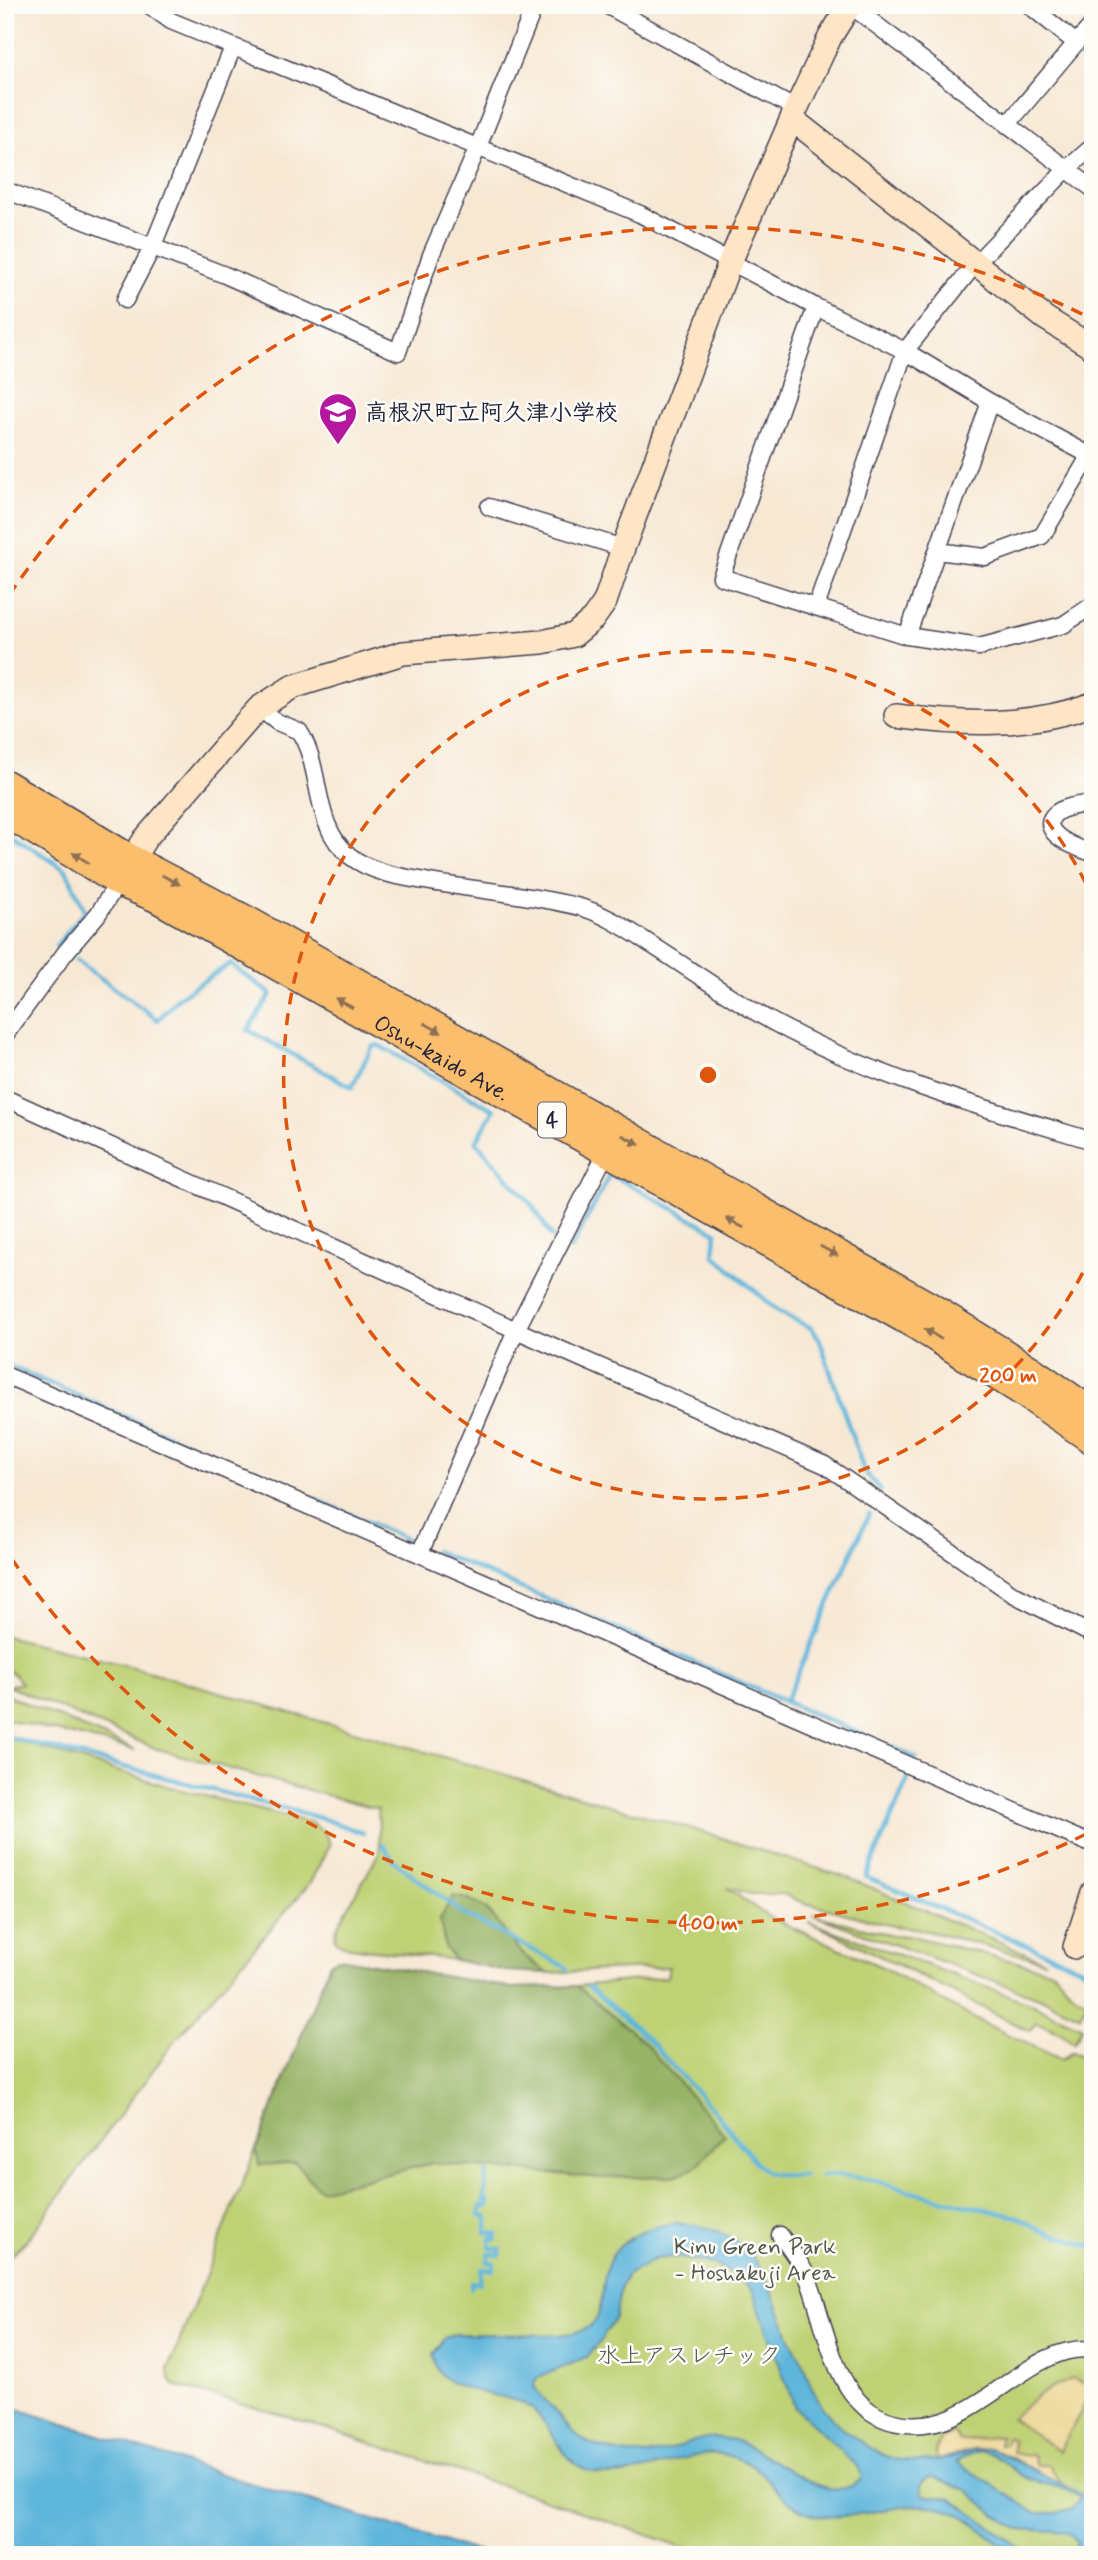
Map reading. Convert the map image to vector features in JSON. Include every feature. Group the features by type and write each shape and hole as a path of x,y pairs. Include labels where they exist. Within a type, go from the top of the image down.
{"highway":[{"name":"Oshu-kaido Ave.","path":"5,785 157,897 916,1324 1020,1389 1093,1439"},
{"name":"Oshu-kaido Ave.","path":"5,811 125,871 237,916 927,1306 1093,1414"}],"street":[{"path":"149,5 171,21 640,214 905,351 990,402 1091,456 1042,536 985,557 937,551"},
{"path":"5,190 225,275 398,352 431,255 535,5"},
{"path":"606,5 794,114 1045,318 1093,348"},
{"path":"5,1035 65,953 98,914 150,832 260,708 292,687 403,653 542,642 574,635 593,619 605,602 730,262 794,114 830,37 850,5 1093,189"},
{"path":"1030,5 1076,43"},
{"path":"1007,125 1093,24"},
{"path":"125,300 152,248 233,47"},
{"path":"816,607 905,351 976,262 1093,146"},
{"path":"816,307 722,577 907,636 979,647 1063,625 1093,605"},
{"path":"907,636 990,402"},
{"path":"489,507 623,548"},
{"path":"896,716 941,722 1002,723 1060,714 1093,704"},
{"path":"260,708 276,722 299,731 307,747 327,826 336,841 360,863 398,876 579,907 621,925 769,1020 819,1046 874,1071 924,1089 1093,1142"},
{"path":"1093,803 1066,808 1055,814 1050,821 1051,830 1057,837 1093,853"},
{"path":"5,1098 516,1330 825,1465 1013,1594 1093,1635"},
{"path":"420,1553 516,1330 607,1151"},
{"path":"5,1375 1093,1845"},
{"path":"1075,1947 1093,1892"},
{"path":"780,2235 794,2253 808,2280 832,2356 843,2380 866,2407 892,2421 919,2425 953,2417 1046,2360 1072,2350 1093,2350"}],"green space":[{"name":"Kinu Green Park - Hoshakuji Area","path":"5,1636 137,1668 709,1834 851,1879 1045,1961 915,1928 893,1926 801,1902 783,1894 752,1894 727,1888 769,1917 882,1967 977,2020 1062,2060 1072,2052 1093,2061 1093,2555 705,2555 556,2503 296,2419 174,2385 169,2379 168,2370 330,1963 338,1958 512,1988 577,1986 667,1977 669,1967 547,1973 522,1954 490,1913 445,1948 455,1960 350,1947 336,1942 337,1927 380,1851 378,1809 157,1749 8,1686 21,1683 13,1673 5,1670"},
{"path":"5,1694 7,1695 135,1750 5,1719"},
{"path":"5,1737 170,1787 311,1823 324,1832 330,1844 310,1883 177,2038 26,2241 10,2256 5,2257"},
{"path":"453,1896 477,1903 485,1909 523,1954 547,1973 506,1971 455,1960 445,1948 440,1919"},
{"path":"813,1915 1053,1971 1073,1993 1087,2002 1081,2016 1041,1998"},
{"path":"809,1922 1027,2002 1082,2027 1074,2043 1061,2033 1036,2022 1030,2031"},
{"path":"338,1958 512,1988 577,1986 643,2041 725,2135 695,2168 674,2176 602,2178 433,2163 320,2190 295,2163 259,2165 256,2150 330,1963"}],"sand":[{"path":"1073,2378 1093,2387 1093,2390 1059,2451 1011,2418 1038,2395"},
{"path":"955,2433 960,2441 1001,2436 999,2444 1005,2444 1007,2437 1013,2440 1013,2453 1033,2455 1036,2465 1049,2465 1060,2482 999,2452 989,2450 979,2449 936,2459 941,2438"}],"water":[{"path":"674,2223 700,2226 721,2233 752,2256 772,2291 819,2402 852,2436 871,2448 896,2459 919,2461 944,2459 990,2448 1085,2496 1093,2481 1093,2555 1071,2555 1077,2543 1068,2532 1019,2529 996,2515 967,2490 934,2477 921,2484 923,2495 952,2499 1019,2547 1039,2555 1016,2554 955,2512 937,2507 904,2507 836,2517 806,2512 785,2499 752,2466 725,2455 690,2457 616,2475 598,2474 571,2461 540,2417 524,2404 456,2385 445,2378 437,2368 433,2354 445,2338 456,2334 558,2335 591,2326 599,2313 607,2268 619,2247 638,2234","holes":["675,2257 723,2268 752,2289 795,2408 857,2466 862,2478 849,2487 834,2489 817,2485 750,2447 724,2438 703,2438 647,2455 610,2450 587,2442 579,2436 538,2392 534,2386 536,2379 587,2357 601,2341 615,2318 621,2286 627,2275 655,2259","980,2451 998,2457 1023,2476 1067,2490 1081,2498 1073,2508 1055,2513 1036,2513 957,2462"]},
{"path":"5,2405 243,2481 490,2555 5,2555"}],"waterway":[{"path":"5,830 66,870 85,911 56,946"},
{"path":"76,960 158,1020 179,997 230,964 271,994 248,1030 352,1087 372,1047 378,1045 494,1110 476,1142 532,1205 552,1237"},
{"path":"571,1249 610,1174 716,1232 714,1255 779,1312 811,1328 819,1338 864,1471 880,1490"},
{"path":"5,1364 411,1541"},
{"path":"785,1702 869,1514"},
{"path":"435,1551 916,1758"},
{"path":"5,1736 324,1819 363,1833"},
{"path":"908,1779 866,1877 1093,1973"},
{"path":"383,1845 393,1860 465,1915 567,1968"},
{"path":"589,1987 647,2038 721,2119 755,2162 768,2173 804,2175"},
{"path":"471,2288 472,2282 480,2283 482,2269 493,2270 494,2263 488,2262 489,2254 500,2255 501,2249 490,2248 491,2238 496,2239 497,2234 486,2232 488,2217 480,2216 481,2206 487,2207 488,2201 484,2201 487,2172"},
{"path":"821,2176 837,2175 874,2180 916,2193 1018,2217 1041,2230 1093,2247"}],"place":[{"name":"高根沢町立阿久津小学校","path":"338,446"}],"park label":[{"name":"水上アスレチック","path":"689,2355"}]}
